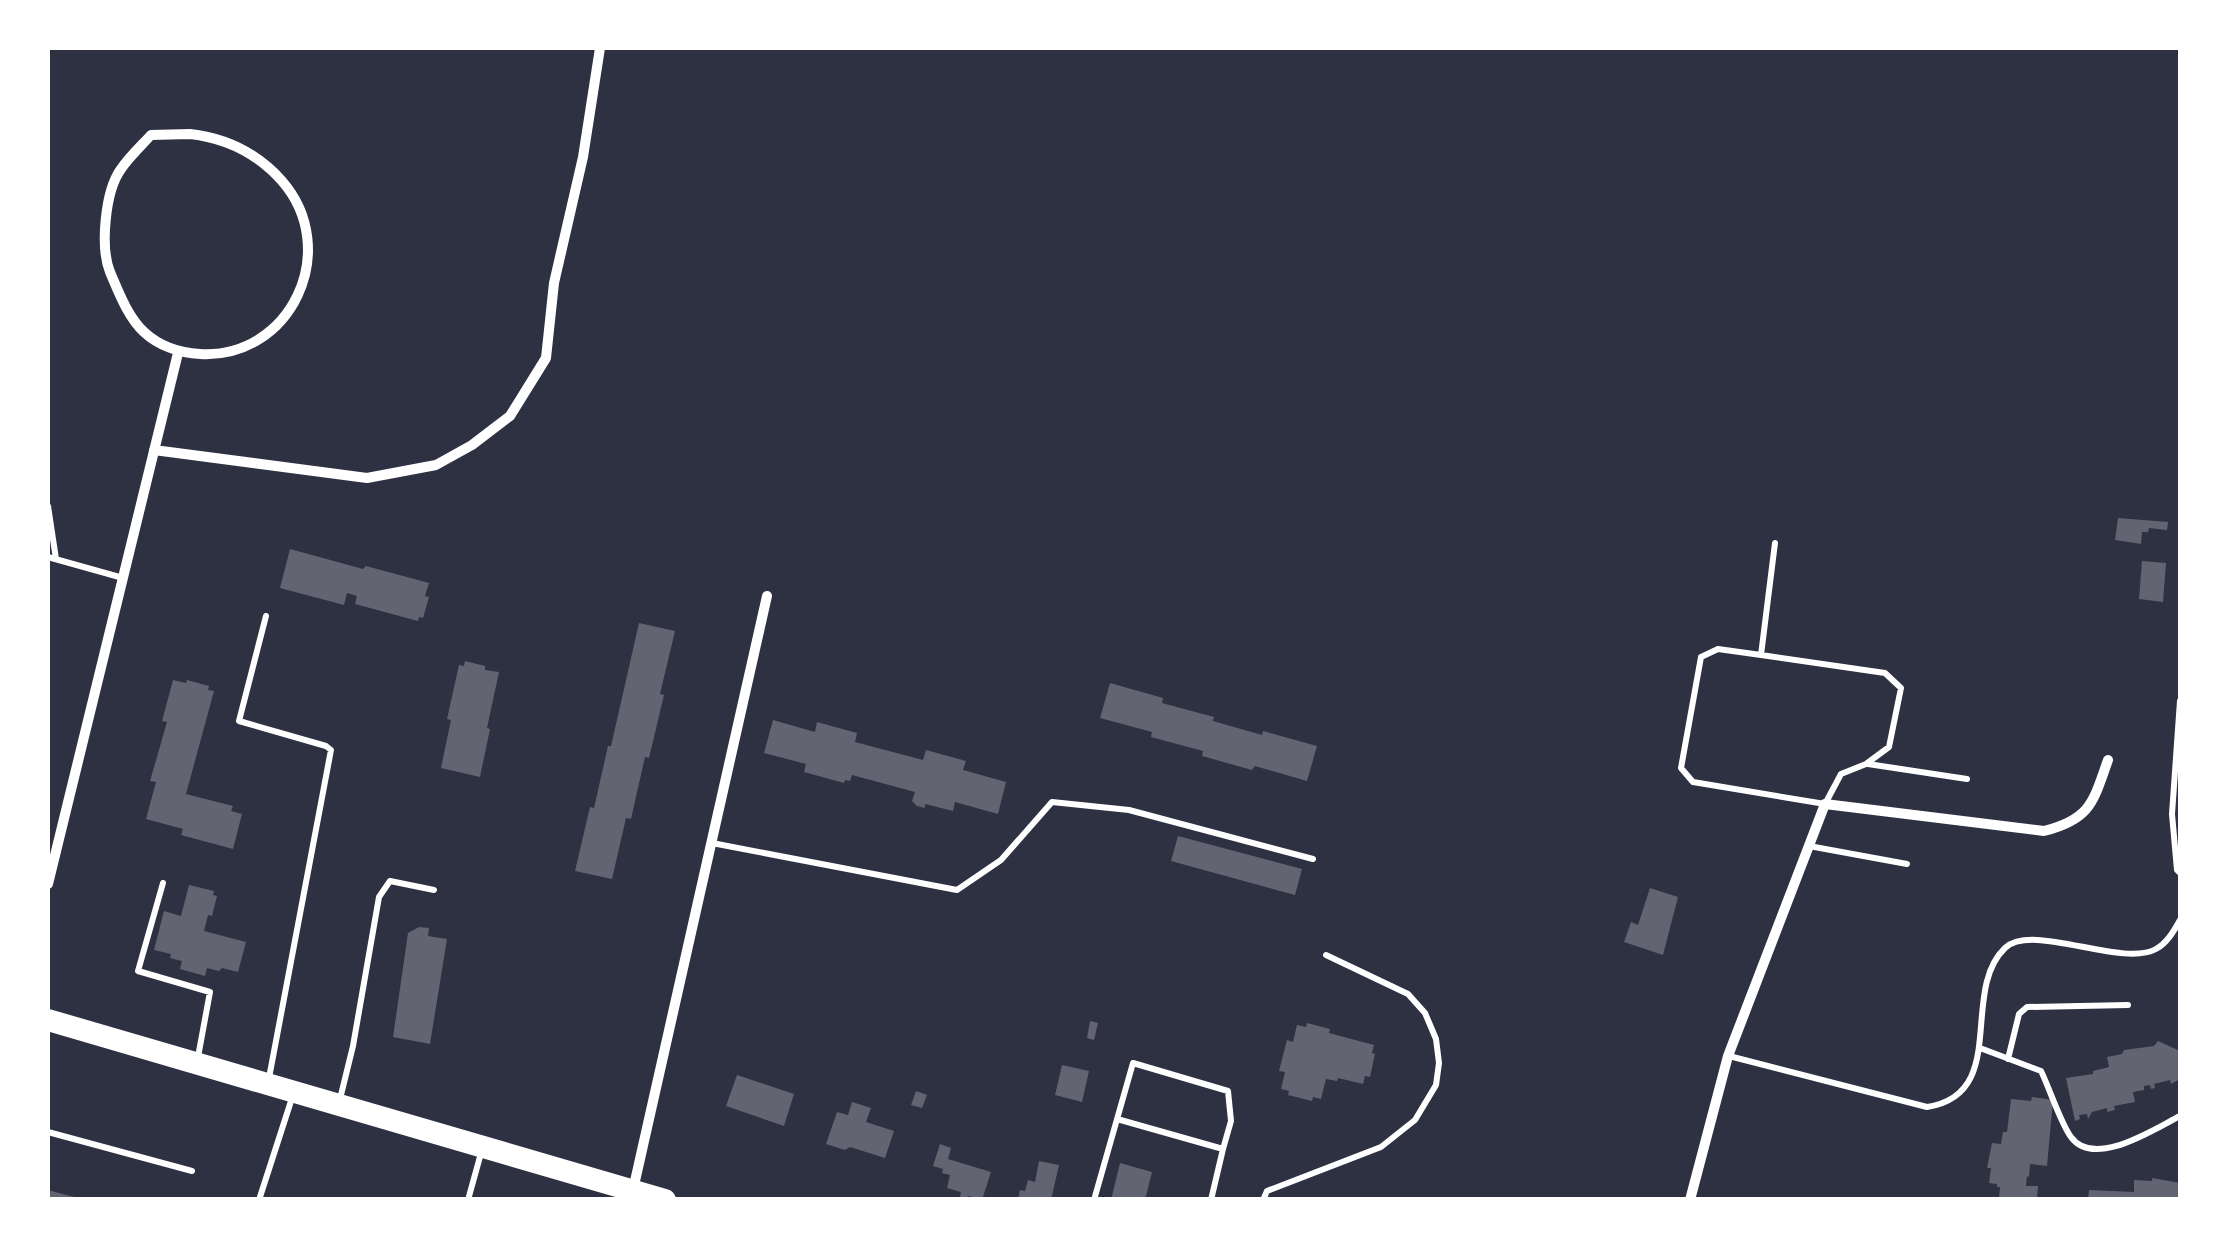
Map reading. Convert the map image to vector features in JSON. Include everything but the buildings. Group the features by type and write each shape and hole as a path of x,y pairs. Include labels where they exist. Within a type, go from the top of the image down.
{"highway":[{"path":"48,1020 632,1195 665,1200"}],"street":[{"path":"154,450 367,478 436,464 472,445 510,416 546,358 554,283 583,157 600,48"},
{"path":"151,134 210,136 268,164 290,191 309,234 306,276 289,313 258,341 220,355 178,352 144,332 122,300 106,263 105,216 118,171 151,134"},
{"path":"48,884 178,352"},
{"path":"632,1195 767,596"},
{"path":"1690,1200 1728,1056 1825,804 2044,831 2068,825 2092,805 2108,760"}],"lane":[{"path":"48,506 52,558 122,578"},
{"path":"1761,655 1774,543"},
{"path":"266,616 239,721 331,750 268,1085"},
{"path":"1718,649 1885,673 1901,688 1889,747 1866,764 1841,774 1825,804 1692,782 1681,768 1701,657 1718,649"},
{"path":"2180,701 2172,814 2180,873"},
{"path":"1866,764 1967,779"},
{"path":"711,843 956,890 1000,860 1052,802 1130,810 1313,859"},
{"path":"1808,846 1907,864"},
{"path":"338,1105 353,1046 379,897 390,880 434,890"},
{"path":"163,883 138,971 210,992 197,1064"},
{"path":"1728,1056 1927,1107 1947,1104 1968,1083 1980,1048 1984,984 1993,960 2009,943 2032,940 2132,954 2154,951 2170,937 2180,920"},
{"path":"1263,1200 1267,1190 1382,1147 1415,1120 1436,1085 1436,1039 1425,1013 1408,994 1326,955"},
{"path":"2008,1059 2020,1014 2027,1007 2128,1005"},
{"path":"1980,1048 2042,1071 2071,1138 2083,1148 2099,1150 2127,1142 2180,1116"},
{"path":"1094,1200 1133,1063 1228,1091 1231,1121 1212,1200"},
{"path":"259,1200 294,1092"},
{"path":"1117,1119 1223,1149"},
{"path":"48,1132 192,1171"},
{"path":"468,1200 482,1147"}]}
